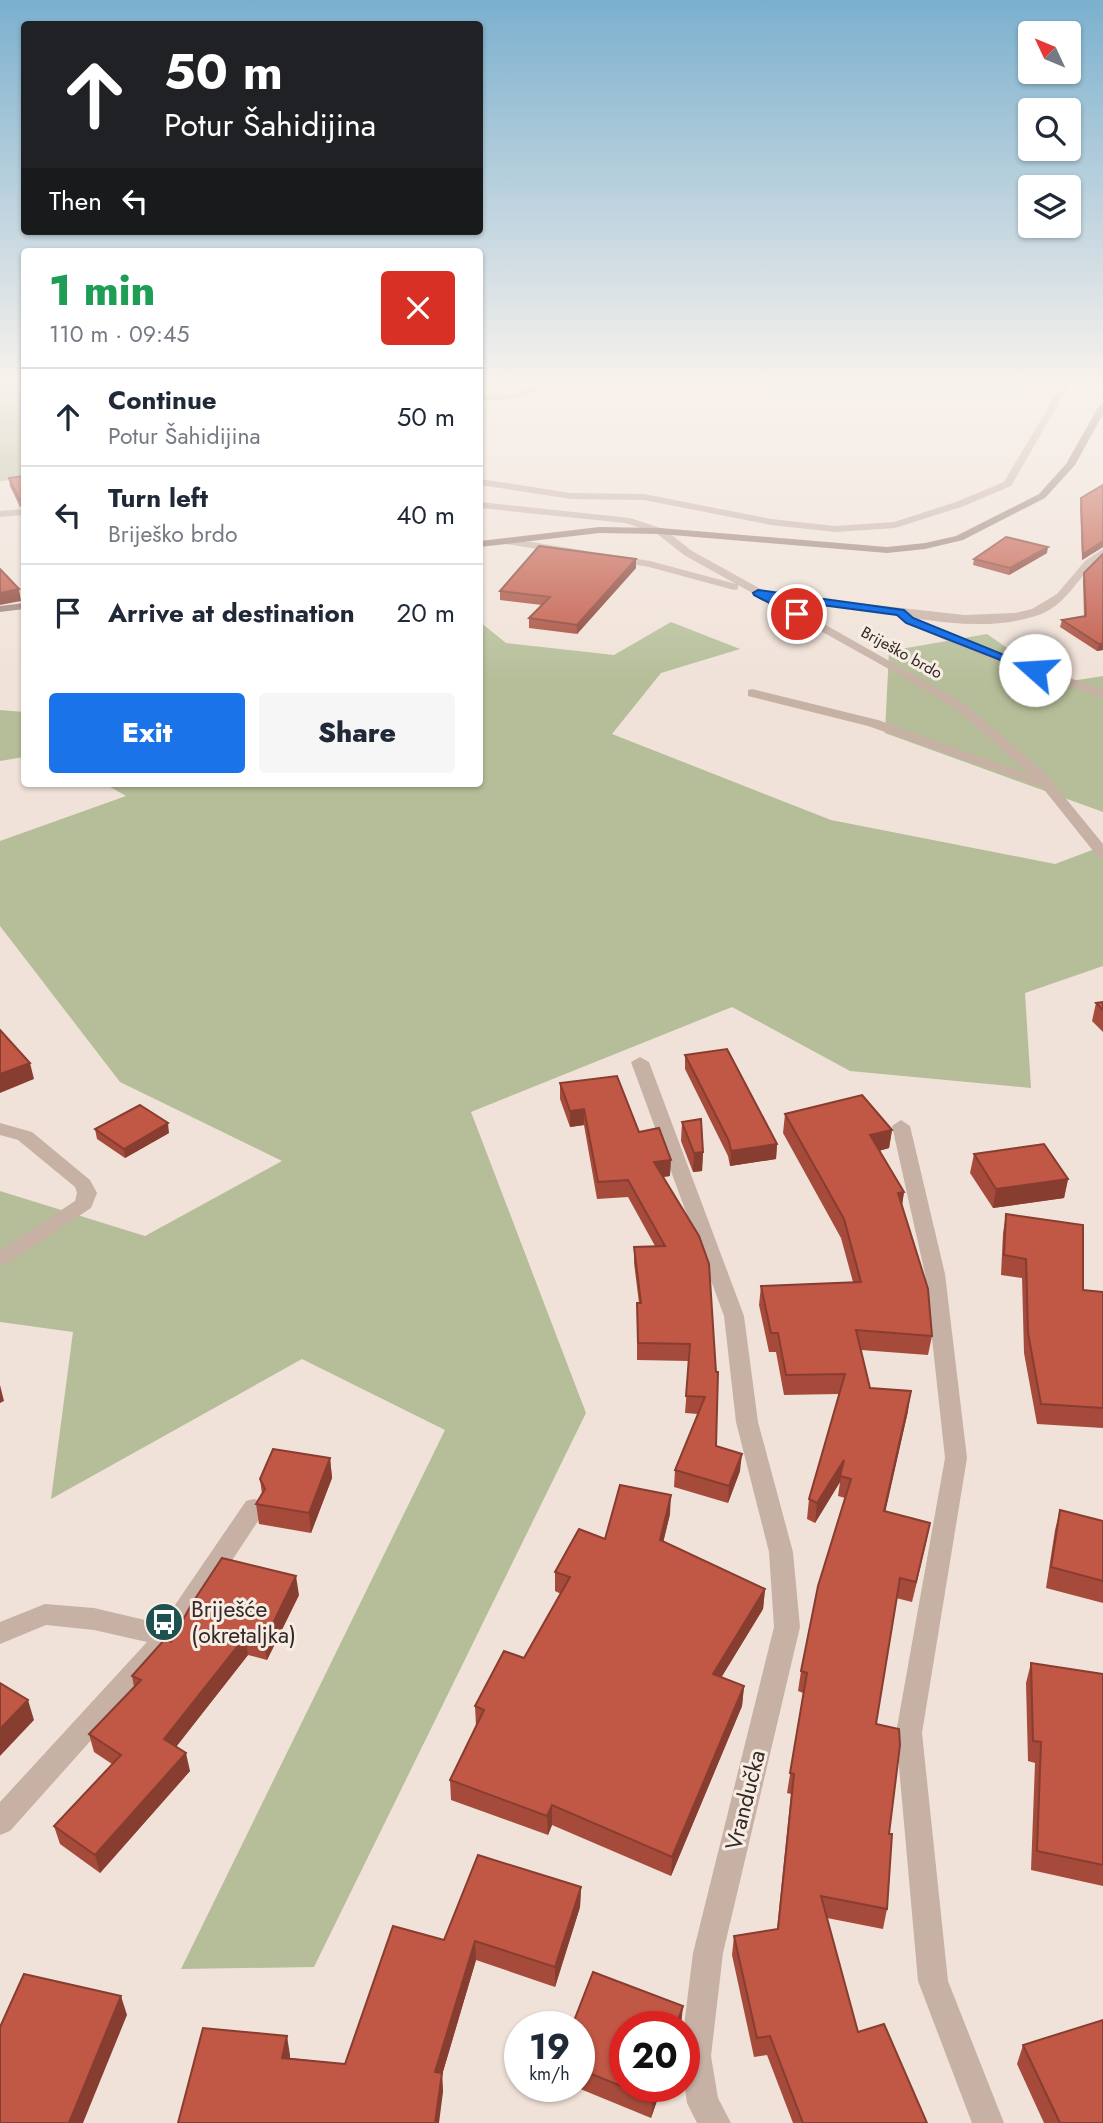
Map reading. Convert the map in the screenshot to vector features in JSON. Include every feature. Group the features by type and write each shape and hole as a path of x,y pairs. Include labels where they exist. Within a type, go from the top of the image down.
{"street":[{"path":"487,483 571,496 644,497 796,525 835,529 895,525 960,504 1009,483"},
{"path":"483,544 599,530 660,531 887,550 925,547 960,538 1042,496 1054,483"},
{"path":"483,505 626,520 660,531"},
{"path":"0,514 21,512"},
{"name":"Briješko brdo","path":"660,531 688,553 909,675 961,707 1047,786 1103,854"},
{"path":"506,541 650,564 758,593 900,612 986,619 1013,617 1055,602 1085,565 1103,552"},
{"path":"0,609 21,606"},
{"path":"900,612 909,621 990,654 1103,694"},
{"path":"752,693 886,727 1047,786"},
{"name":"Vrandučka","path":"640,1062 734,1316 747,1422 781,1552 788,1627 708,1953 696,2056 703,2103 715,2123"},
{"path":"901,1126 935,1274 956,1458 909,1733 933,1981 988,2123"},
{"path":"0,1129 25,1136 83,1184 88,1193 84,1205 0,1259"},
{"path":"0,1822 167,1636 254,1508"},
{"path":"0,1633 45,1614 94,1619 167,1636"}],"green space":[{"path":"671,622 740,649 661,673 612,734 831,820 1055,864 1103,846 1103,966 1025,993 1031,1088 850,1071 732,1007 471,1112 586,1413 314,1967 181,1969 445,1430 302,1359 51,1499 73,1332 0,1322 0,1191 145,1236 282,1161 120,1082 0,926 0,841 126,796 110,787 483,787 483,624 506,643 614,655"},
{"path":"987,634 1058,683 1103,676 1103,812 885,733 889,651"},
{"path":"0,710 21,712 21,758 0,761"}],"building":[{"path":"11,483 21,483 19,499"},
{"path":"1103,485 1103,541 1083,554 1081,498"},
{"path":"1006,537 1048,547 1010,568 974,559"},
{"path":"539,546 636,559 577,625 529,618 550,597 500,591"},
{"path":"1103,554 1103,643 1099,644 1062,620 1086,616 1084,573"},
{"path":"0,569 19,589 0,593"},
{"path":"0,1030 30,1063 0,1074"},
{"path":"727,1049 777,1144 731,1151 729,1141 685,1055"},
{"path":"617,1076 639,1132 659,1128 671,1160 654,1162 699,1236 709,1264 718,1372 716,1446 742,1454 729,1486 675,1470 705,1397 686,1396 690,1344 638,1343 637,1303 641,1303 634,1247 665,1246 628,1180 598,1182 584,1109 570,1111 560,1083"},
{"path":"862,1095 892,1130 870,1135 904,1192 898,1193 928,1289 932,1336 856,1330 870,1388 911,1391 884,1511 930,1523 916,1582 900,1578 876,1724 899,1729 900,1745 889,1834 892,1834 887,1909 821,1896 858,2032 884,2024 927,2123 803,2123 770,2036 757,2038 734,1936 778,1929 794,1774 790,1773 807,1673 801,1671 818,1586 851,1479 840,1476 844,1460 817,1503 809,1499 845,1374 786,1375 778,1333 771,1333 761,1286 861,1282 844,1219 785,1114"},
{"path":"140,1105 168,1123 124,1149 95,1129"},
{"path":"701,1119 703,1152 694,1153 682,1122"},
{"path":"1044,1144 1068,1179 996,1189 974,1154"},
{"path":"1006,1214 1083,1225 1083,1290 1103,1292 1103,1408 1041,1404 1028,1333 1026,1259 1004,1255"},
{"path":"273,1449 330,1458 309,1513 256,1504 265,1489 260,1479"},
{"path":"620,1485 671,1495 660,1540 765,1589 713,1674 744,1686 672,1857 552,1805 547,1816 450,1780 484,1710 475,1706 504,1651 524,1658 570,1577 555,1572 579,1529 605,1539"},
{"path":"1060,1510 1103,1521 1103,1581 1051,1567"},
{"path":"222,1558 296,1576 264,1642 245,1637 164,1739 186,1753 95,1855 54,1826 121,1755 89,1734 141,1680 132,1676 165,1639 171,1642 191,1605"},
{"path":"1031,1663 1103,1674 1103,1865 1037,1851 1041,1742 1033,1741"},
{"path":"0,1683 28,1700 0,1729"},
{"path":"478,1855 581,1887 555,1967 475,1941 435,2072 442,2073 435,2123 178,2123 203,2028 287,2036 282,2058 345,2064 393,1926 444,1940"},
{"path":"593,1972 683,2006 681,2011 609,2011 609,2081 595,2075 595,2011 578,2011"},
{"path":"24,1974 121,1996 69,2123 0,2123 0,2027"},
{"path":"1103,2020 1103,2123 1060,2123 1023,2045"}],"place":[{"name":"Briješće (okretaljka)","path":"164,1622"}],"route":[{"path":"797,614 758,593 900,612 909,621 1035,670"}]}
